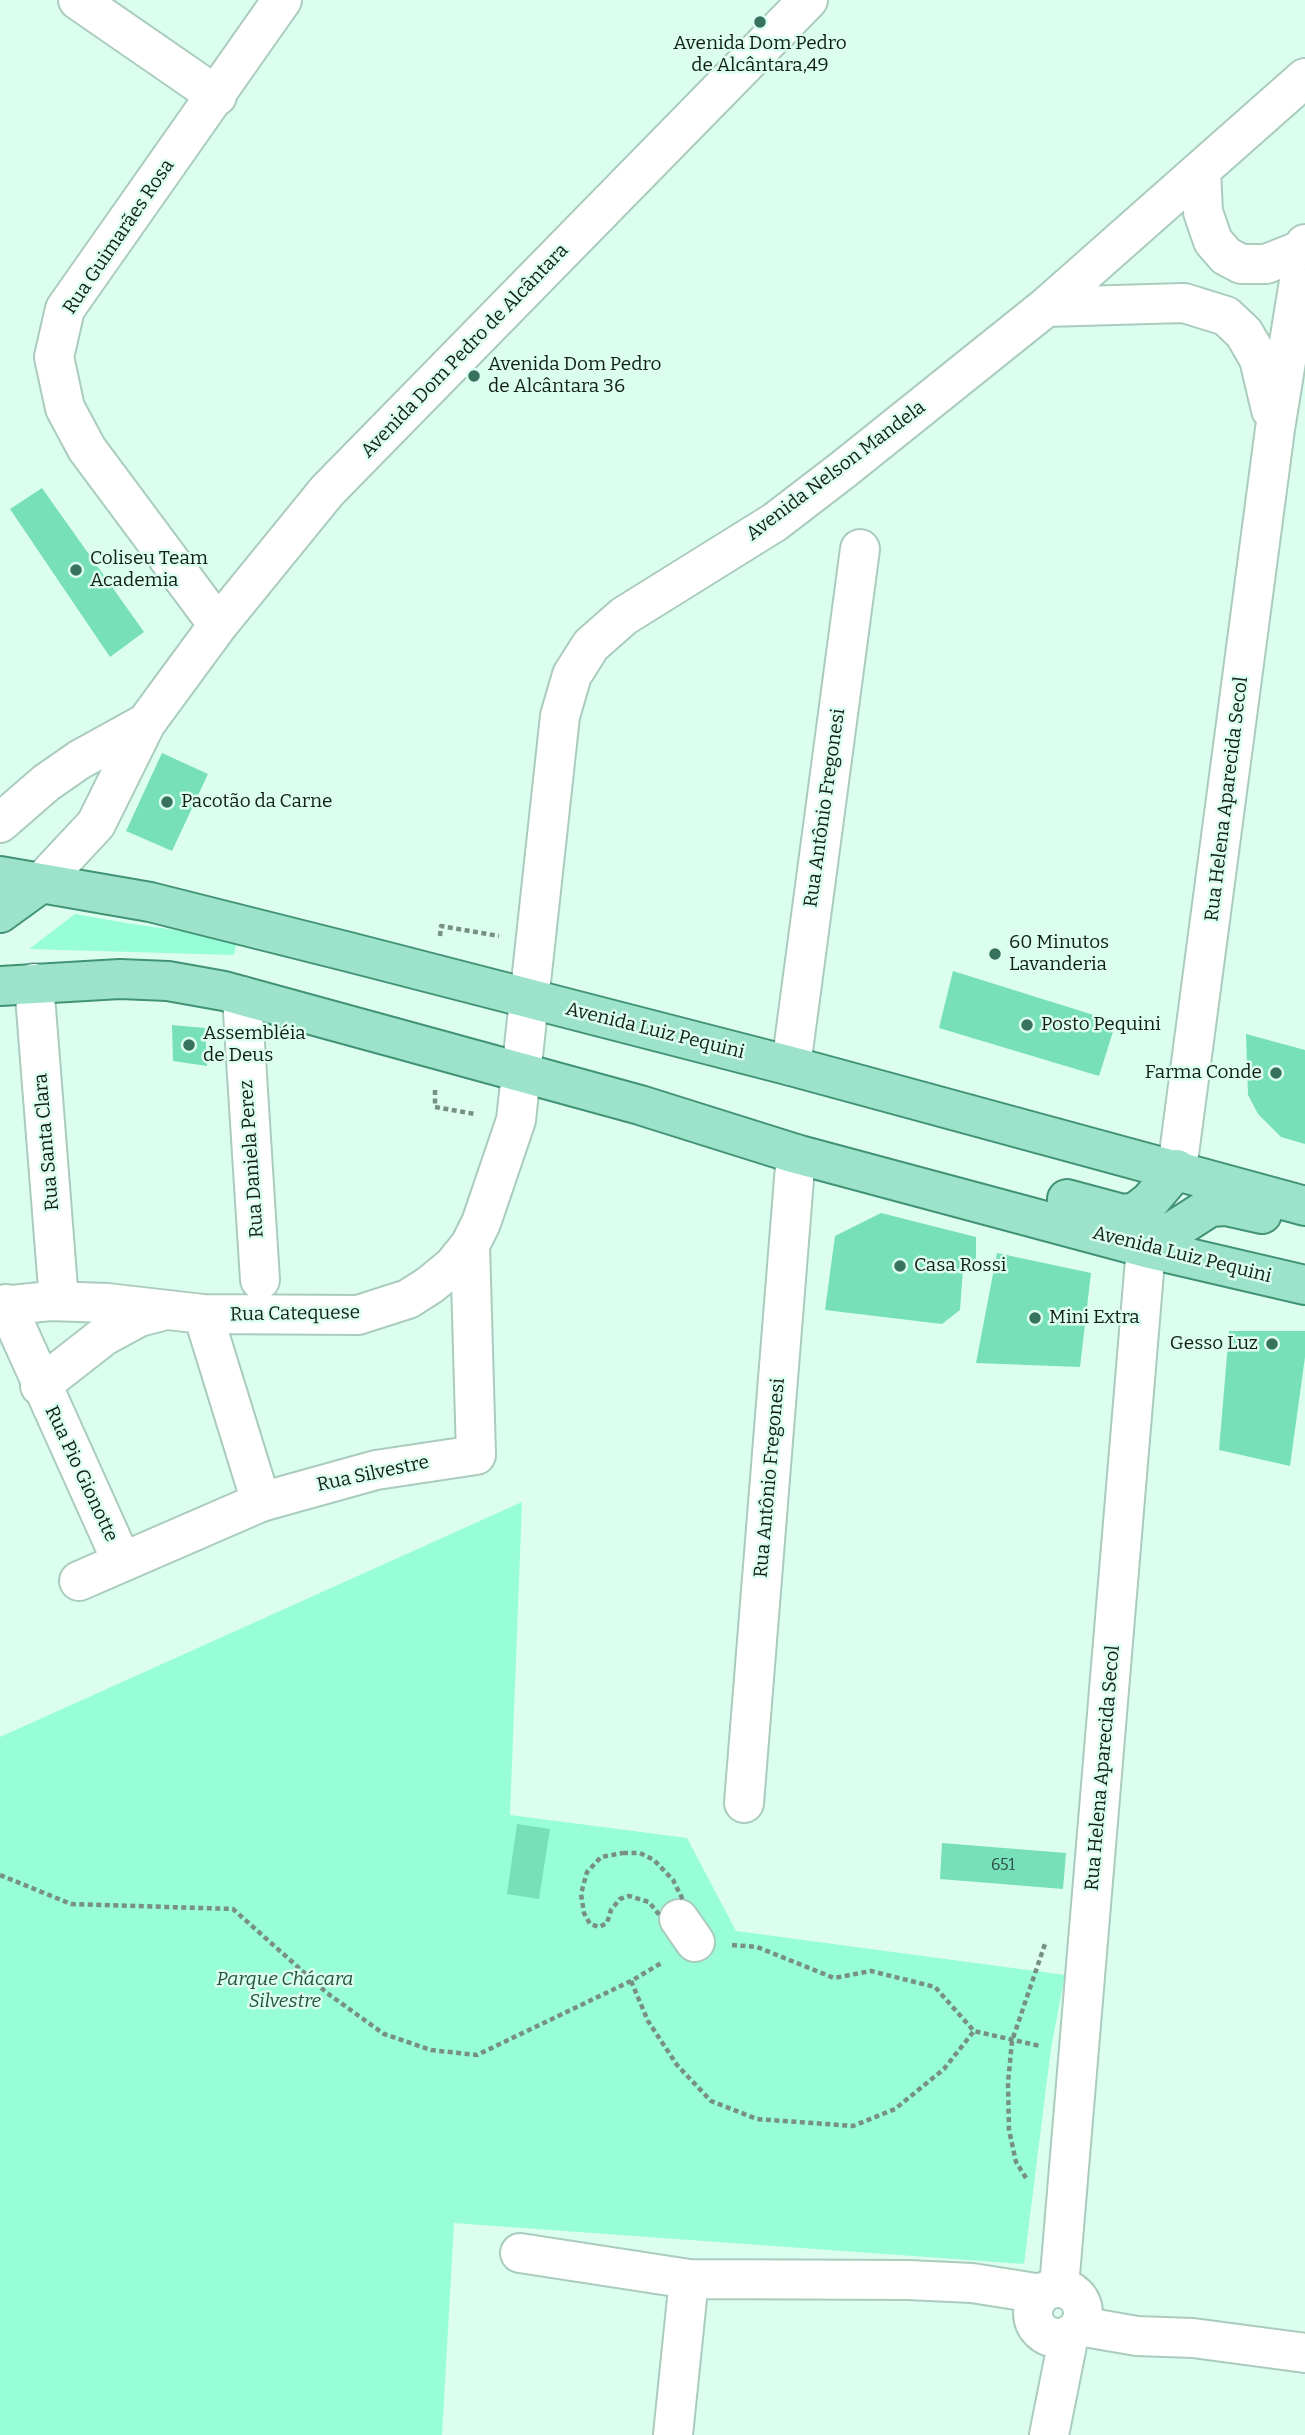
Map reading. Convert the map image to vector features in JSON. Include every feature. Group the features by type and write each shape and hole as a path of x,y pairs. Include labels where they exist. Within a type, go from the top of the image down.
{"main road":[{"name":"Avenida Luiz Pequini","path":"0,876 150,902 435,974 791,1066 948,1111 1177,1169 1305,1206"},
{"path":"0,914 40,884"},
{"name":"Avenida Luiz Pequini","path":"17,985 120,979 168,981 242,996 522,1072 796,1154 1146,1248 1305,1285"},
{"path":"796,1154 851,1143 1123,1214 1136,1212 1150,1201 1177,1169"},
{"path":"1146,1248 1210,1207 1244,1209 1305,1225"}],"street":[{"path":"78,0 217,96"},
{"name":"Rua Guimarães Rosa","path":"218,625 87,449 65,408 54,357 65,310 282,0"},
{"name":"Avenida Dom Pedro de Alcântara","path":"40,884 96,824 146,723 218,625 327,491 808,0"},
{"name":"Avenida Nelson Mandela","path":"522,1072 560,716 572,675 591,645 624,616 775,522 1046,307 1305,78"},
{"path":"1201,171 1203,212 1213,241 1226,256 1241,264 1266,264 1305,246"},
{"name":"Rua Helena Aparecida Secol","path":"1177,1169 1275,429 1305,246"},
{"name":"Rua Helena Aparecida Secol","path":"1046,307 1184,303 1226,316 1244,334 1259,359 1275,429"},
{"name":"Rua Antônio Fregonesi","path":"791,1066 860,550"},
{"name":"Avenida Dom Pedro de Alcântara","path":"0,823 46,782 79,760 146,723"},
{"name":"Rua Santa Clara","path":"17,985 59,1301"},
{"name":"Rua Daniela Perez","path":"242,996 260,1280"},
{"name":"Rua Catequese","path":"3,1305 59,1301 186,1312 330,1317 385,1309 430,1285 470,1245 481,1223 516,1120 522,1072"},
{"name":"Rua Antônio Fregonesi","path":"744,1803 796,1154"},
{"name":"Rua Silvestre","path":"79,1581 261,1502 376,1471 476,1455 470,1245"},
{"name":"Rua Helena Aparecida Secol","path":"1046,2435 1059,2315 1064,2214 1146,1248"},
{"name":"Rua Pio Gionotte","path":"3,1305 122,1562"},
{"path":"40,1386 104,1336 139,1317 186,1312 261,1502"},
{"path":"520,2253 689,2279 972,2283 1059,2315 1145,2322 1193,2338 1305,2353"},
{"path":"673,2435 689,2279"}],"path":[{"path":"435,974 441,926 536,941"},
{"path":"687,1930 683,1900 673,1880 654,1860 640,1853 600,1857 587,1872 581,1894 584,1913 590,1924 599,1927 607,1923 611,1910 620,1899 628,1896 649,1902 664,1922 687,1930 757,1947 834,1978 872,1971 935,1987 974,2031 1052,2048"},
{"path":"0,1875 71,1904 233,1909 336,2000 384,2034 431,2050 477,2055 631,1981 687,1930"},
{"path":"1050,1930 1012,2041 1008,2083 1009,2130 1016,2162 1033,2189 1064,2214"},
{"path":"631,1981 648,2021 677,2065 711,2101 757,2119 853,2126 895,2109 944,2069 974,2031"}],"green space":[{"path":"75,914 237,939 234,955 29,949"},
{"name":"Parque Chácara Silvestre","path":"522,1502 510,1815 687,1838 736,1931 1065,1975 1051,2048 1024,2264 454,2223 442,2435 0,2435 0,1737"}],"building":[{"name":"Coliseu Team Academia","path":"42,488 144,632 110,657 10,509"},
{"name":"Pacotão da Carne","path":"162,753 208,774 172,851 126,831"},
{"name":"Posto Pequini","path":"953,971 1116,1022 1099,1076 939,1028"},
{"name":"Assembléia de Deus","path":"172,1025 205,1028 207,1066 173,1061"},
{"name":"Farma Conde","path":"1246,1034 1305,1050 1305,1144 1281,1137 1258,1114 1248,1095"},
{"name":"Casa Rossi","path":"881,1213 976,1237 976,1263 963,1269 960,1310 942,1324 825,1310 835,1236"},
{"name":"Mini Extra","path":"997,1253 1091,1273 1080,1367 976,1363"},
{"path":"1229,1331 1305,1331 1305,1357 1290,1466 1219,1450"},
{"path":"517,1824 550,1829 539,1899 507,1894"},
{"path":"942,1843 1066,1853 1063,1889 940,1879"}],"place":[{"name":"Avenida Dom Pedro de Alcântara,49","path":"760,22"},
{"name":"Avenida Dom Pedro de Alcântara 36","path":"474,376"},
{"name":"Coliseu Team Academia","path":"76,570"},
{"name":"Pacotão da Carne","path":"167,802"},
{"name":"60 Minutos Lavanderia","path":"995,954"},
{"name":"Posto Pequini","path":"1027,1025"},
{"name":"Assembléia de Deus","path":"189,1045"},
{"name":"Farma Conde","path":"1276,1073"},
{"name":"Casa Rossi","path":"900,1266"},
{"name":"Mini Extra","path":"1035,1318"},
{"name":"Gesso Luz","path":"1272,1344"}]}
